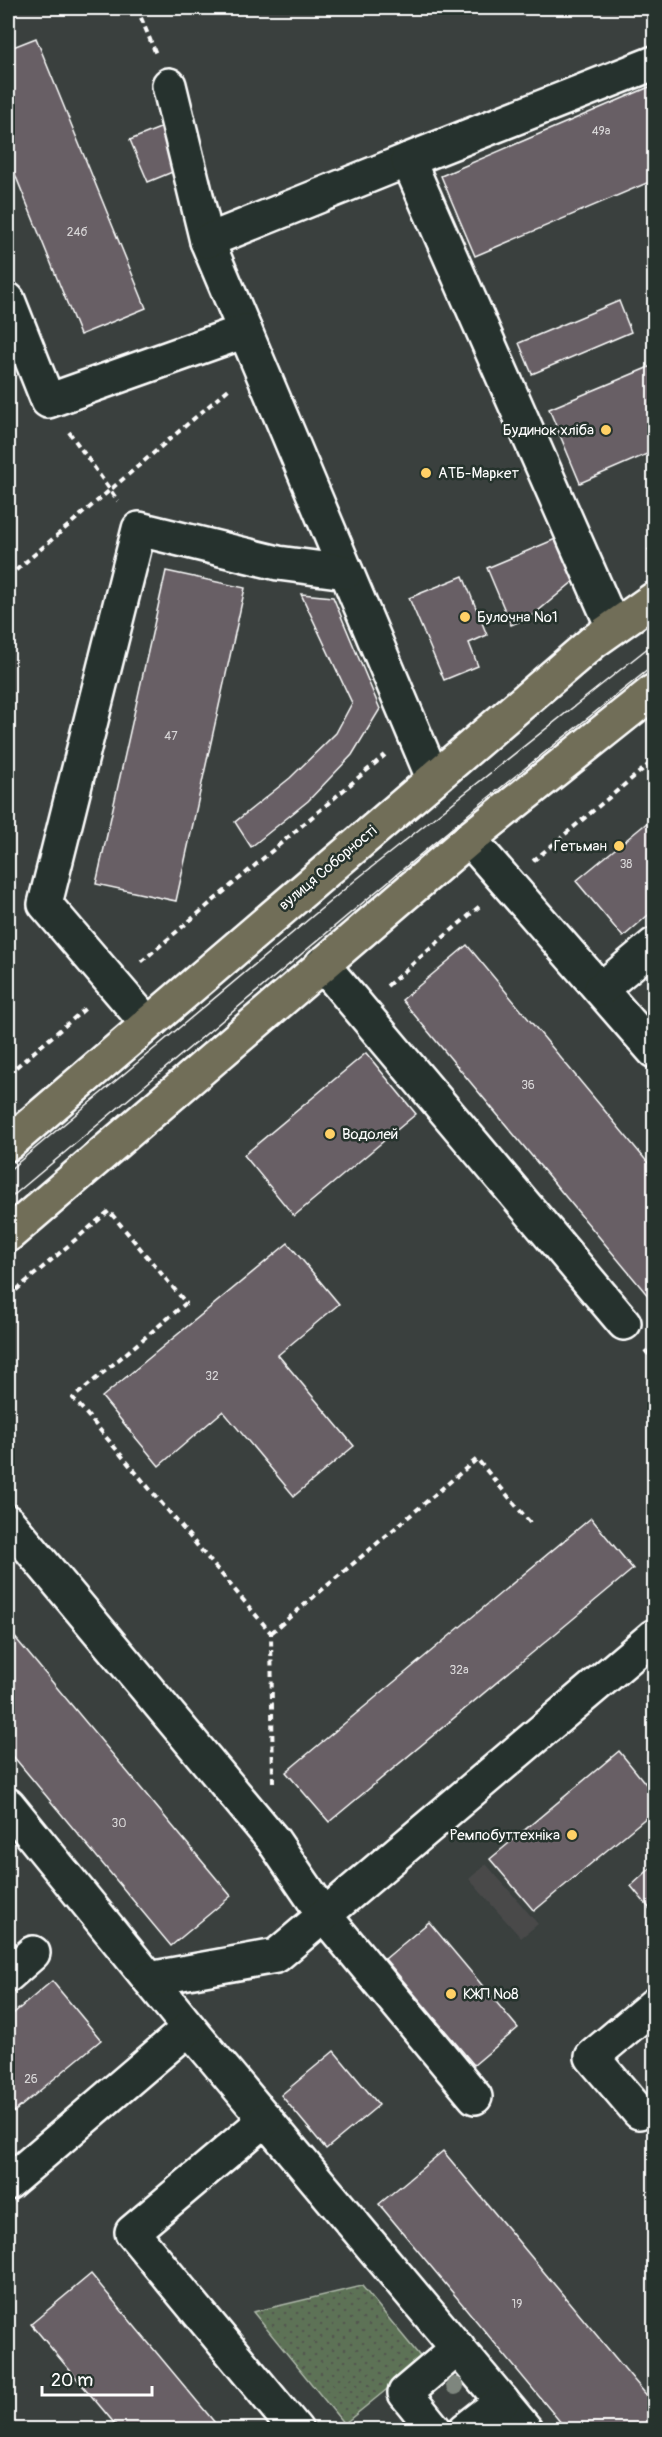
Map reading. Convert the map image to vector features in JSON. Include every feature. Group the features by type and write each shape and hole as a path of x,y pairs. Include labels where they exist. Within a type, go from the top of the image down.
{"main road":[{"name":"вулиця Соборності","path":"8,1144 433,778 613,627 654,599"},
{"path":"8,1235 469,840 654,691"}],"lane":[{"path":"207,241 654,63"},
{"path":"169,85 207,241 433,778"},
{"path":"408,160 613,627"},
{"path":"8,300 48,402 245,331"},
{"path":"147,1023 45,904 139,529 278,563 346,572"},
{"path":"469,840 654,1051"},
{"path":"601,989 654,945"},
{"path":"322,964 624,1323"},
{"path":"8,1522 273,1840 324,1915 475,2097"},
{"path":"149,1979 276,1956 654,1636"},
{"path":"8,1805 189,2028 526,2430"},
{"path":"8,1974 33,1953"},
{"path":"639,2112 592,2057 654,2005"},
{"path":"8,2183 189,2028"},
{"path":"266,2120 132,2232 296,2430"},
{"path":"435,2430 405,2393 458,2348"},
{"path":"465,2430 502,2401"}],"path":[{"path":"137,8 169,85"},
{"path":"8,577 259,363"},
{"path":"48,402 139,529"},
{"path":"648,550 654,547"},
{"path":"8,1074 413,731"},
{"path":"8,1298 109,1211 186,1303 73,1398 272,1634 477,1459 532,1525"}],"shaded area":[{"path":"486,1864 538,1924 521,1938 469,1879"}],"green space":[{"path":"362,2286 423,2360 344,2424 253,2312"}],"building":[{"path":"36,38 146,308 80,335 8,157 8,49"},
{"path":"654,85 654,180 475,256 441,176"},
{"path":"165,126 182,168 148,182 130,140"},
{"path":"619,301 631,332 532,374 519,343"},
{"name":"Будинок хліба","path":"654,365 654,451 580,483 549,409"},
{"path":"558,538 575,580 532,616 511,625 487,568"},
{"path":"166,571 245,588 176,901 96,884"},
{"path":"463,576 487,635 469,643 478,666 444,680 409,598"},
{"path":"301,594 333,597 380,709 352,755 308,801 251,847 235,822 290,778 336,733 352,703"},
{"path":"654,817 654,910 623,937 576,881"},
{"path":"467,945 654,1170 654,1303 402,1000"},
{"name":"Водолей","path":"366,1053 416,1114 294,1216 244,1155"},
{"path":"288,1243 339,1304 278,1355 354,1446 294,1496 223,1411 159,1466 102,1397"},
{"path":"591,1518 633,1569 329,1822 286,1772"},
{"path":"8,1629 231,1896 171,1946 8,1750"},
{"name":"Ремпобуттехніка","path":"619,1751 654,1794 654,1811 534,1911 490,1859"},
{"path":"654,1865 654,1914 631,1886"},
{"name":"КЖП №8","path":"429,1922 518,2028 474,2065 385,1959"},
{"path":"52,1981 101,2040 8,2117 8,2018"},
{"path":"334,2051 379,2105 326,2149 281,2095"},
{"path":"443,2151 654,2404 654,2430 567,2430 379,2204"},
{"path":"91,2274 221,2430 120,2430 31,2324"}],"tram line":[{"path":"8,1171 358,878 654,643"},
{"path":"8,1200 483,802 654,665"}],"place":[{"name":"Будинок хліба","path":"606,430"},
{"name":"АТБ-Маркет","path":"426,473"},
{"name":"Булочна №1","path":"465,617"},
{"name":"Гетьман","path":"619,846"},
{"name":"Водолей","path":"330,1134"},
{"name":"Ремпобуттехніка","path":"572,1835"},
{"name":"КЖП №8","path":"451,1994"}]}
